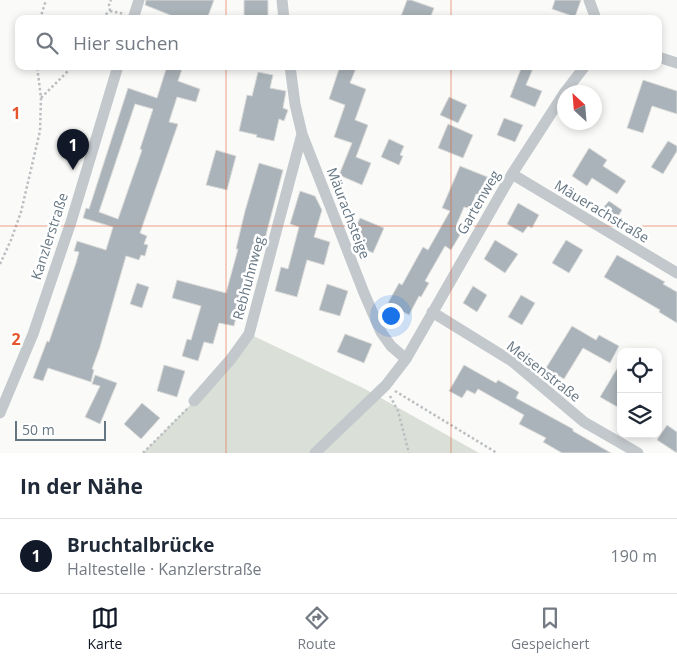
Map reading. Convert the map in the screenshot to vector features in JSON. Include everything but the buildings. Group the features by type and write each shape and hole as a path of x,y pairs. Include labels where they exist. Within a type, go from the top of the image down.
{"street":[{"path":"134,15 140,0"},
{"path":"282,0 284,15"},
{"path":"590,0 595,15"},
{"path":"662,58 677,63"},
{"name":"Kanzlerstraße","path":"0,413 33,334 71,222 117,70"},
{"name":"Mäurachsteige","path":"291,70 295,104 302,134 381,332 406,359"},
{"name":"Gartenweg","path":"315,453 386,385 406,359 512,174 564,92 582,70"},
{"name":"Rebhuhnweg","path":"194,401 249,334 302,134"},
{"name":"Mäuerachstraße","path":"512,174 677,273"},
{"name":"Meisenstraße","path":"432,312 513,362 584,422 638,453"}],"path":[{"path":"41,15 46,0"},
{"path":"105,15 110,11 109,5 111,0"},
{"path":"0,264 11,240 36,154 40,131 41,98 38,70"},
{"path":"41,98 69,70"},
{"path":"386,385 398,411 409,453"},
{"path":"386,385 497,453"},
{"path":"143,453 194,401"}],"shaded area":[{"path":"249,334 363,388 479,453 143,453 194,401"}],"place":[{"name":"Bruchtalbrücke","path":"73,170"}]}
